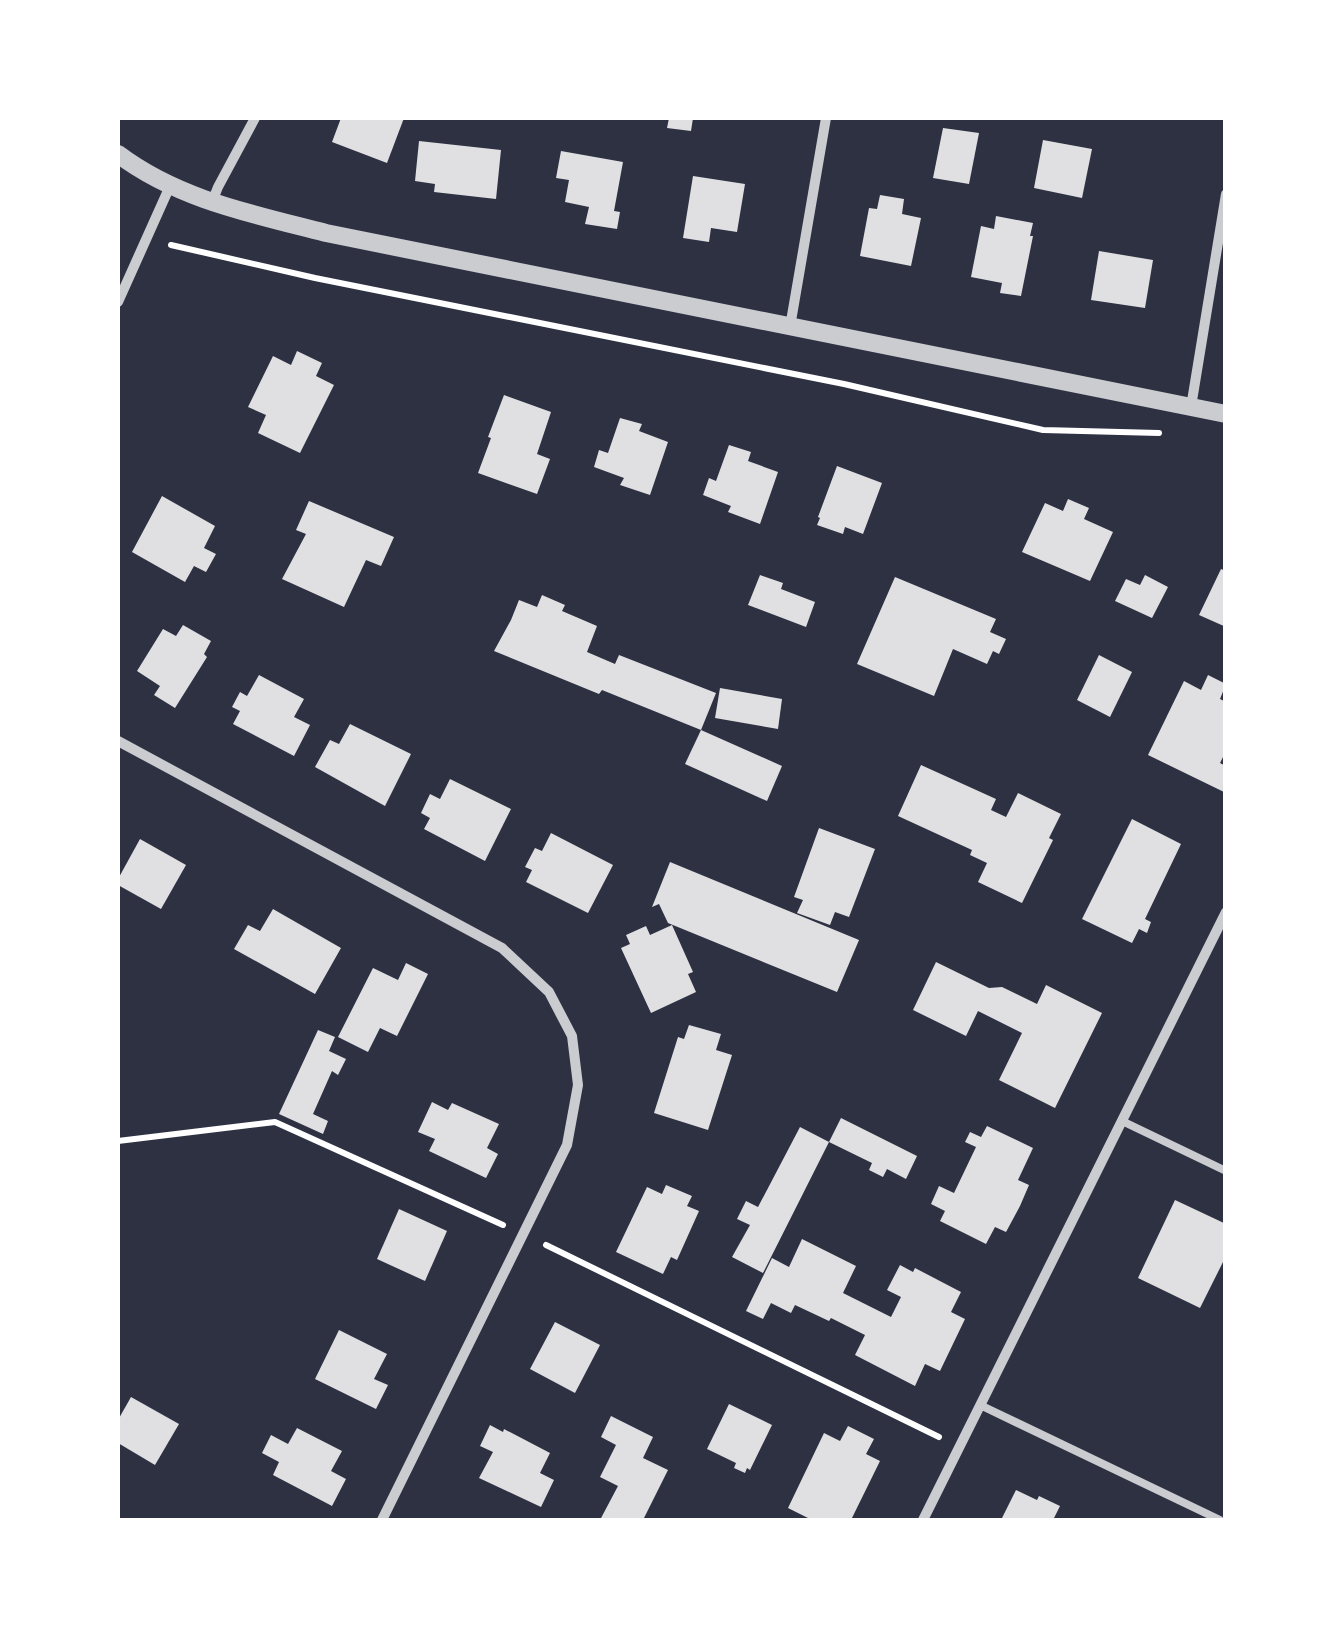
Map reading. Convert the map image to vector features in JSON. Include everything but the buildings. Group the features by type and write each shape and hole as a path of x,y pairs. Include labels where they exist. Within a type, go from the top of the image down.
{"street":[{"path":"212,203 256,118"},
{"path":"790,327 826,118"},
{"path":"118,154 170,186 212,203 326,233 1226,414"},
{"path":"118,302 170,186"},
{"path":"1191,407 1226,194"},
{"path":"118,741 502,948 549,992 572,1036 578,1084 566,1145 382,1520"},
{"path":"923,1520 1226,912"}],"lane":[{"path":"1122,1121 1226,1171"},
{"path":"980,1405 1220,1520"}],"path":[{"path":"170,245 315,278 844,384 1043,430 1174,434"}]}
